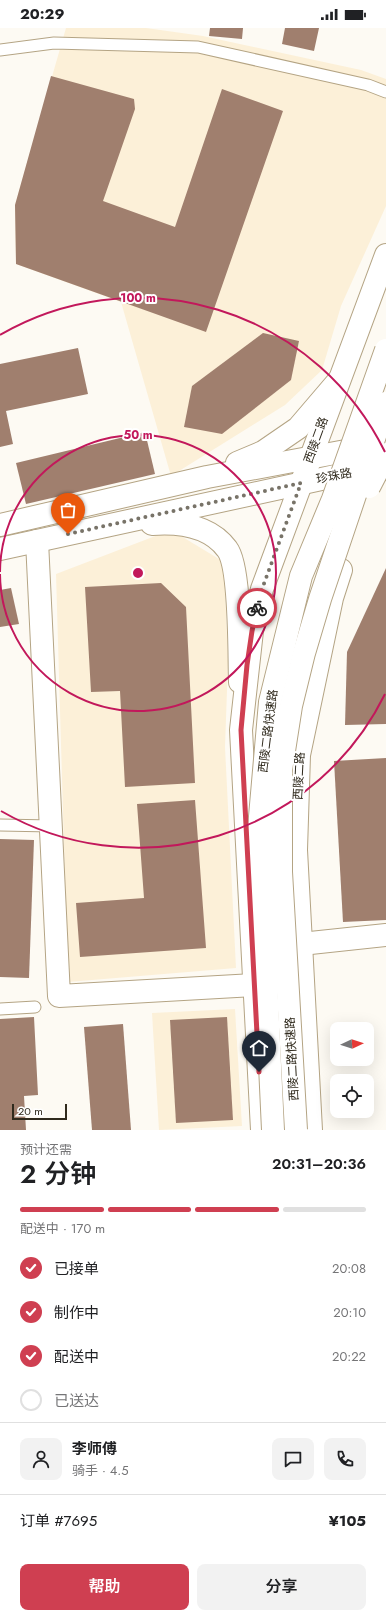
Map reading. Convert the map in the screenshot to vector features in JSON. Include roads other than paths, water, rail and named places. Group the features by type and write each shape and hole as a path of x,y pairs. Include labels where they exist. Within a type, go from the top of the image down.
{"main road":[{"name":"西陵二路","path":"262,1130 241,730 252,631 262,589 309,458 386,255"},
{"name":"西陵二路快速路","path":"273,1130 259,828 270,702 300,576 333,499 386,350"},
{"path":"206,477 262,452 298,428 339,379"},
{"name":"西陵二路快速路","path":"296,1130 281,872 281,770 291,706 304,653 320,598 386,403"},
{"name":"西陵二路","path":"311,1130 296,850 299,755 332,598 383,451"},
{"path":"339,542 383,451"},
{"name":"珍珠路","path":"0,525 206,477 309,458 383,451"},
{"name":"珍珠路","path":"0,549 301,483 383,451"},
{"path":"83,530 172,523 204,530 219,540 228,550 233,562 237,589 241,730"},
{"path":"37,541 52,826 59,996 254,985"},
{"path":"301,944 386,935"}],"lane":[{"path":"0,50 54,43 198,47 368,85 386,92"},
{"path":"0,825 52,826"},
{"path":"0,1009 35,1007"}]}
